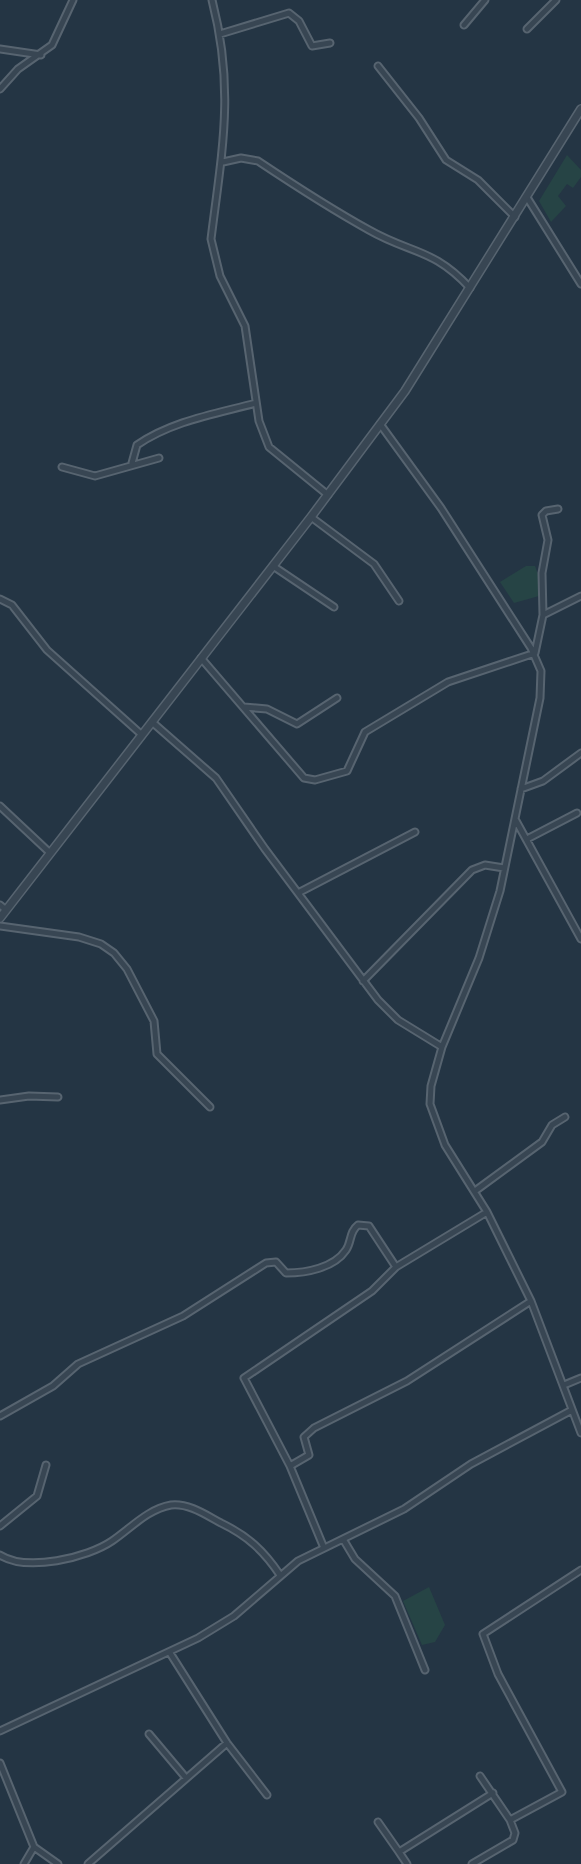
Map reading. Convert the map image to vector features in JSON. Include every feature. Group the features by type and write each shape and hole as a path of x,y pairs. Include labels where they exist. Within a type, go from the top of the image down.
{"street":[{"path":"0,89 18,69 52,45 73,0"},
{"path":"212,0 220,34 227,107 212,250 220,276 245,326 256,403 269,447 328,495"},
{"path":"464,25 485,0"},
{"path":"527,29 556,0"},
{"path":"220,34 289,13 299,21 312,46 330,43"},
{"path":"0,50 41,55"},
{"path":"378,66 419,118 446,160 478,180 515,217"},
{"path":"0,918 3,907 142,735 380,425 528,198 581,109"},
{"path":"223,162 241,158 258,161 371,232 429,254 455,272 470,288"},
{"path":"528,198 581,284"},
{"path":"132,463 137,445 158,433 202,415 256,403"},
{"path":"380,425 448,519 535,653 541,671 541,691 504,868 487,935 442,1047 431,1086 432,1112 445,1145 487,1212 531,1301 581,1433"},
{"path":"62,467 95,476 132,463 159,458"},
{"path":"535,653 543,615 542,573 548,540 542,515 546,511 558,509"},
{"path":"311,517 373,564 399,601"},
{"path":"273,566 334,607"},
{"path":"543,615 581,596"},
{"path":"0,599 12,605 47,650 142,735"},
{"path":"201,658 304,778 315,779 347,771 365,732 441,686 484,668 535,653"},
{"path":"244,707 267,709 298,724 337,698"},
{"path":"152,722 216,778 363,981 398,1020 442,1047"},
{"path":"521,789 542,780 581,753"},
{"path":"0,806 49,852"},
{"path":"527,839 577,813"},
{"path":"515,819 581,938"},
{"path":"299,893 415,832"},
{"path":"363,981 472,870 485,864 504,868"},
{"path":"0,926 79,937 101,944 114,953 127,969 153,1021 158,1054 210,1107"},
{"path":"0,1100 29,1096 58,1097"},
{"path":"475,1191 542,1142 552,1125 565,1117"},
{"path":"324,1548 290,1466 244,1378 372,1292 396,1267 487,1212"},
{"path":"0,1416 53,1386 79,1364 183,1316 266,1263 276,1262 286,1273 316,1270 345,1251 352,1230 358,1225 369,1226 396,1267"},
{"path":"290,1466 308,1457 310,1451 304,1437 314,1428 407,1381 531,1301"},
{"path":"564,1385 581,1378"},
{"path":"0,1731 170,1653 234,1616 298,1561 404,1509 471,1464 572,1410"},
{"path":"0,1526 37,1496 46,1465"},
{"path":"0,1555 32,1564 79,1554 110,1543 149,1514 177,1505 202,1513 247,1537 267,1556 281,1575"},
{"path":"343,1539 355,1559 395,1596 425,1670"},
{"path":"510,1820 562,1791 498,1674 484,1634 581,1570"},
{"path":"170,1653 227,1743 267,1795"},
{"path":"149,1734 186,1778"},
{"path":"89,1864 227,1743"},
{"path":"0,1763 34,1847 58,1864"},
{"path":"472,1864 513,1840 510,1820 481,1776"},
{"path":"398,1852 493,1793"},
{"path":"377,1822 407,1864"},
{"path":"24,1864 34,1847"}],"green space":[{"path":"567,155 581,170 581,177 573,188 567,184 558,196 566,206 551,222 539,201"},
{"path":"526,566 535,566 541,583 539,596 514,603 500,582"},
{"path":"429,1587 445,1625 435,1642 422,1645 403,1601"}]}
